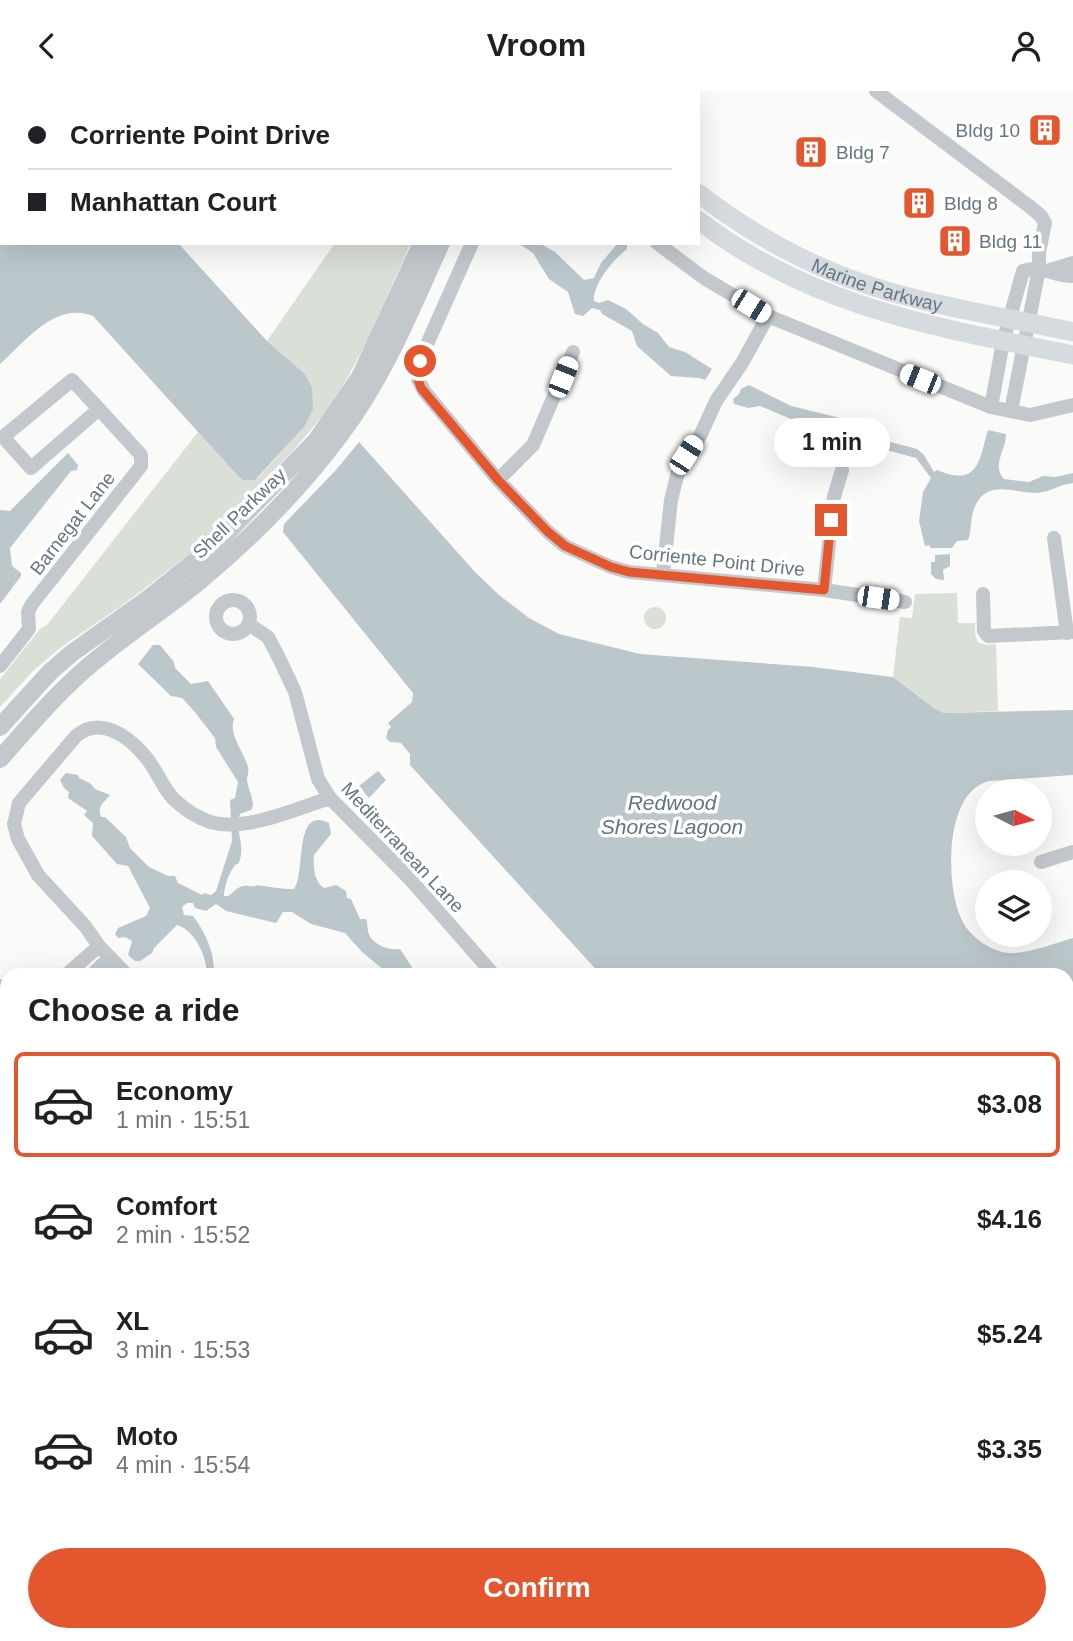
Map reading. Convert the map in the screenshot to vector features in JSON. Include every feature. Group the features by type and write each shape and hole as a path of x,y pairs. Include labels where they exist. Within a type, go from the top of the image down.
{"main road":[{"name":"Marine Parkway","path":"700,194 792,253 869,286 932,303 1073,332"},
{"name":"Marine Parkway","path":"700,221 770,266 837,297 902,319 1073,355"}],"street":[{"path":"876,91 1041,216 1045,228 1039,252 1043,270"},
{"name":"Shell Parkway","path":"0,727 50,672 72,653 148,599 214,546 316,440 359,377 421,245"},
{"name":"Shell Parkway","path":"0,759 57,696 95,660 222,561 299,485 340,435 376,380 440,245"},
{"name":"Corriente Point Drive","path":"470,245 420,361 418,379 498,480 528,513 565,546 611,567 663,575 824,590 905,602"},
{"path":"660,245 704,278 768,316 990,407 1030,415 1073,405"},
{"path":"1011,411 1024,346 1019,320 1023,271 1043,270 1073,263"},
{"path":"1043,270 1060,276 1073,276"},
{"path":"663,575 673,486 682,463 701,434 721,391 742,363 768,316"},
{"path":"990,407 1003,342 1019,320"},
{"path":"498,480 533,445 573,352"},
{"name":"Barnegat Lane","path":"0,666 29,629 28,612 32,604 141,466 141,455 99,409 72,380 3,437 31,468 99,409"},
{"path":"824,590 834,497 842,470"},
{"path":"983,594 984,631 988,636 1070,633 1054,537"},
{"name":"Mediterranean Lane","path":"250,625 268,636 295,692 318,779 330,798 409,878 488,968"},
{"path":"120,968 38,876 18,839 14,824 19,803 76,736 92,727 110,729 128,740 145,756 176,803 196,816 228,825 246,824 330,798"},
{"path":"1041,862 1073,852"},
{"path":"74,968 99,946"},
{"path":"99,968 110,957"}],"shaded area":[{"path":"334,245 410,245 349,375 329,408 293,451 191,553 60,648 34,670 0,707 0,679 40,629 47,625 198,432 238,476 258,478 304,427 305,374 267,341"},
{"path":"957,593 958,623 975,623 978,641 996,644 998,711 944,713 893,677 900,617 912,618 915,594"},
{"path":"655,607 663,610 666,618 663,626 655,629 647,626 644,618 647,610"}],"water":[{"path":"0,245 180,245 267,341 305,374 312,388 313,409 304,427 255,480 243,480 93,316 79,313 53,319 30,335 0,364"},
{"path":"521,245 543,245 555,252 584,280 594,278 601,263 616,245 627,245 627,249 601,279 594,301 599,303 608,300 626,309 658,333 669,347 685,352 712,369 705,380 671,376 637,346 632,331 602,314 600,310 592,308 583,316 575,314 568,292 549,279 533,253"},
{"path":"749,385 791,406 840,418 864,435 917,449 934,472 937,470 961,476 969,473 979,461 988,430 1006,434 999,463 1000,474 1004,479 1029,482 1043,476 1055,477 1073,473 1073,483 1041,493 1001,489 986,493 974,509 968,540 957,541 952,548 931,548 929,545 925,546 919,521 923,492 931,478 916,458 879,448 868,449 854,445 830,423 791,419 760,406 748,408 734,404 733,399 741,389"},
{"name":"Redwood Shores Lagoon","path":"359,442 475,572 529,618 559,634 640,654 813,667 893,677 944,713 1073,710 1073,775 975,779 975,788 964,802 956,820 951,862 955,901 963,923 975,937 975,947 1017,953 1052,947 1052,944 1073,938 1073,968 595,968 410,765 410,754 401,743 390,742 386,738 391,727 388,723 412,702 413,693 283,532 284,524"},
{"path":"68,453 78,465 77,470 71,471 10,548 12,566 21,576 0,604 0,510 10,511"},
{"path":"950,554 950,566 943,570 944,580 936,579 931,574 931,562 935,562 935,555"},
{"path":"153,645 160,645 174,662 175,668 191,684 208,681 234,719 233,731 248,767 247,781 253,806 251,810 240,814 238,820 240,859 229,874 224,896 244,886 294,889 305,832 310,824 318,820 329,823 331,834 314,855 318,882 324,888 336,885 346,891 347,898 351,899 360,919 366,919 372,940 386,948 400,949 412,968 381,968 345,933 311,924 292,912 283,912 276,923 226,911 216,904 206,911 195,908 193,903 182,907 184,915 193,916 201,928 214,968 206,968 194,938 177,925 152,953 140,961 135,961 128,955 132,941 125,937 118,938 115,934 118,928 146,916 150,908 128,866 117,864 92,836 93,823 84,815 87,811 68,798 69,792 60,780 66,773 78,775 95,789 110,795 103,802 101,817 105,817 126,837 130,848 149,867 168,876 175,876 178,883 202,895 211,895 216,891 232,841 230,800 235,798 238,782 216,747 215,738 194,711 182,698 171,696 138,664"},
{"path":"378,771 386,780 369,798 359,786"}],"place":[{"name":"Bldg 10","path":"1045,130"},
{"name":"Bldg 7","path":"811,152"},
{"name":"Bldg 8","path":"919,203"},
{"name":"Bldg 11","path":"955,241"}],"route":[{"path":"420,361 418,379 421,388 498,480 547,531 565,546 594,561 629,572 824,590 831,520"}]}
